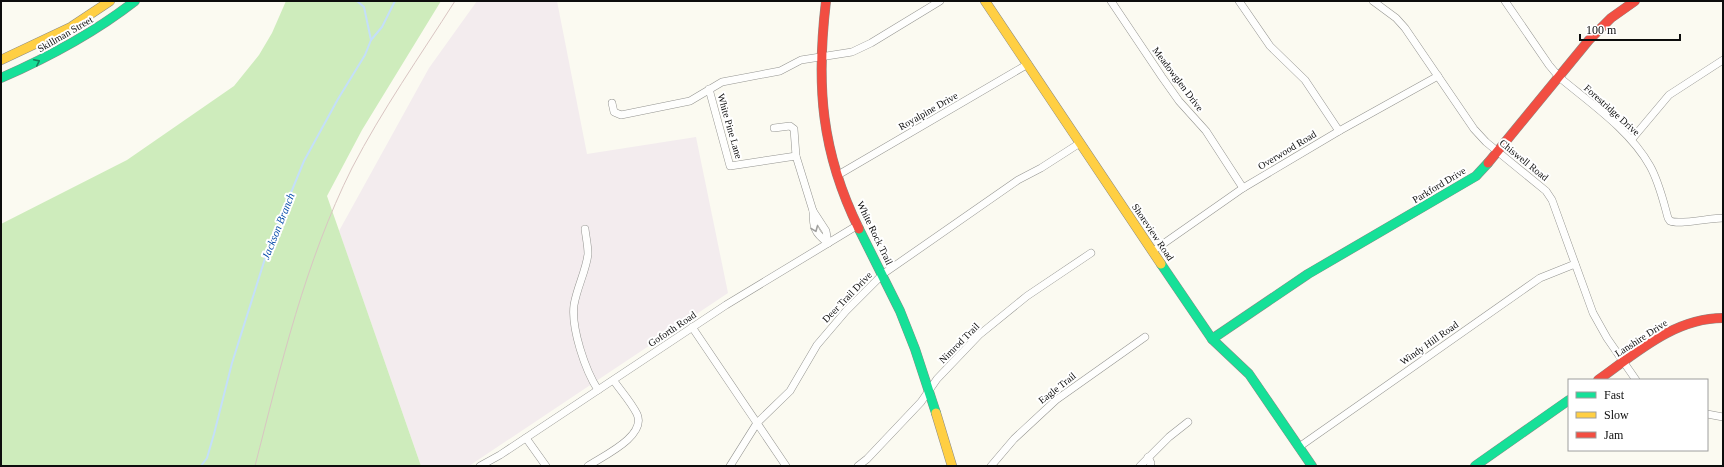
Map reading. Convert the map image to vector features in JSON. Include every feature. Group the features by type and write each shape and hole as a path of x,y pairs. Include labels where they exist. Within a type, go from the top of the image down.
{"street":[{"name":"Skillman Street","path":"1,60 63,32 88,18 110,1"},
{"name":"Skillman Street","path":"1,78 65,48 107,22 135,1"},
{"name":"White Rock Trail","path":"826,1 821,57 821,96 824,124 838,175 858,225 883,274 916,350 930,391 952,466"},
{"path":"612,103 614,112 621,115 690,101 722,82 780,71 801,60 844,54 862,48 940,1"},
{"name":"Shoreview Road","path":"985,1 1212,339 1217,346 1242,364 1312,466"},
{"name":"Meadowglen Drive","path":"1111,1 1179,101 1206,131 1243,188"},
{"path":"1239,1 1270,46 1305,80 1339,131"},
{"name":"Chiswell Road","path":"1373,1 1396,18 1405,28 1474,129 1498,152 1537,183 1552,200 1593,313 1635,379"},
{"name":"Forestridge Drive","path":"1505,1 1549,65 1559,77 1632,139 1650,166 1659,184 1668,218 1670,220 1680,222 1709,218 1723,218"},
{"name":"Parkford Drive","path":"1212,339 1308,274 1464,184 1486,167 1599,29 1611,18 1635,1"},
{"path":"1632,139 1669,95 1723,60"},
{"name":"Royalpine Drive","path":"838,175 1028,64"},
{"name":"Overwood Road","path":"1153,251 1243,188 1339,131 1438,76"},
{"name":"White Pine Lane","path":"709,89 730,166 796,156"},
{"path":"774,128 790,126 794,129 796,156 813,211 813,224 818,236 828,243"},
{"name":"Deer Trail Drive","path":"730,466 757,423 790,391 817,345 832,326 883,274 1018,180 1041,168 1080,143"},
{"name":"Goforth Road","path":"480,466 500,455 614,381 692,327 858,225"},
{"path":"585,229 588,254 574,304 574,316 579,342 586,366 598,390"},
{"name":"Nimrod Trail","path":"858,466 867,459 921,402 930,391 936,379 969,345 1027,296 1091,253"},
{"name":"Windy Hill Road","path":"1300,447 1526,287 1540,278 1575,264"},
{"name":"Lanshire Drive","path":"1599,379 1664,333 1685,323 1700,319 1723,318"},
{"path":"692,327 786,466"},
{"name":"Eagle Trail","path":"991,466 1014,439 1056,400 1145,338"},
{"path":"588,466 624,443 631,437 637,428 638,420 636,413 614,381"},
{"path":"1475,466 1568,401"},
{"path":"1708,414 1723,417"},
{"path":"1140,466 1148,457 1188,422"},
{"path":"526,438 546,466"},
{"name":"Goforth Road","path":"488,466 500,455"},
{"path":"1148,457 1151,463 1150,466"}],"shaded area":[{"path":"477,1 557,1 587,154 696,137 728,293 469,466 421,466 339,231 429,68"}],"green space":[{"path":"286,1 441,1 362,130 327,196 421,466 1,466 1,224 127,160 234,86 259,55 272,33"}],"waterway":[{"name":"Jackson Branch","path":"201,466 207,458 232,363 269,246 304,161 338,99 365,55 371,40 364,7 357,1"},
{"path":"371,40 382,27 395,1"}],"tram line":[{"path":"255,466 296,314 335,204 352,168 376,125 455,1"}],"traffic: fast":[{"path":"1,78 71,44 104,24 135,1"},
{"path":"1212,339 1308,274 1476,176 1488,163"},
{"path":"859,229 900,311 915,349 936,413"},
{"path":"1161,264 1212,339 1249,374 1312,466"},
{"path":"1475,466 1568,401"}],"traffic: slow":[{"path":"1,60 71,27 110,1"},
{"path":"985,1 1161,264"},
{"path":"936,413 952,466"}],"traffic: jam":[{"path":"826,1 822,61 824,118 836,173 846,201 859,229"},
{"path":"1488,163 1589,40 1611,18 1635,1"},
{"path":"1599,379 1641,349 1672,330 1688,324 1723,318"}]}
